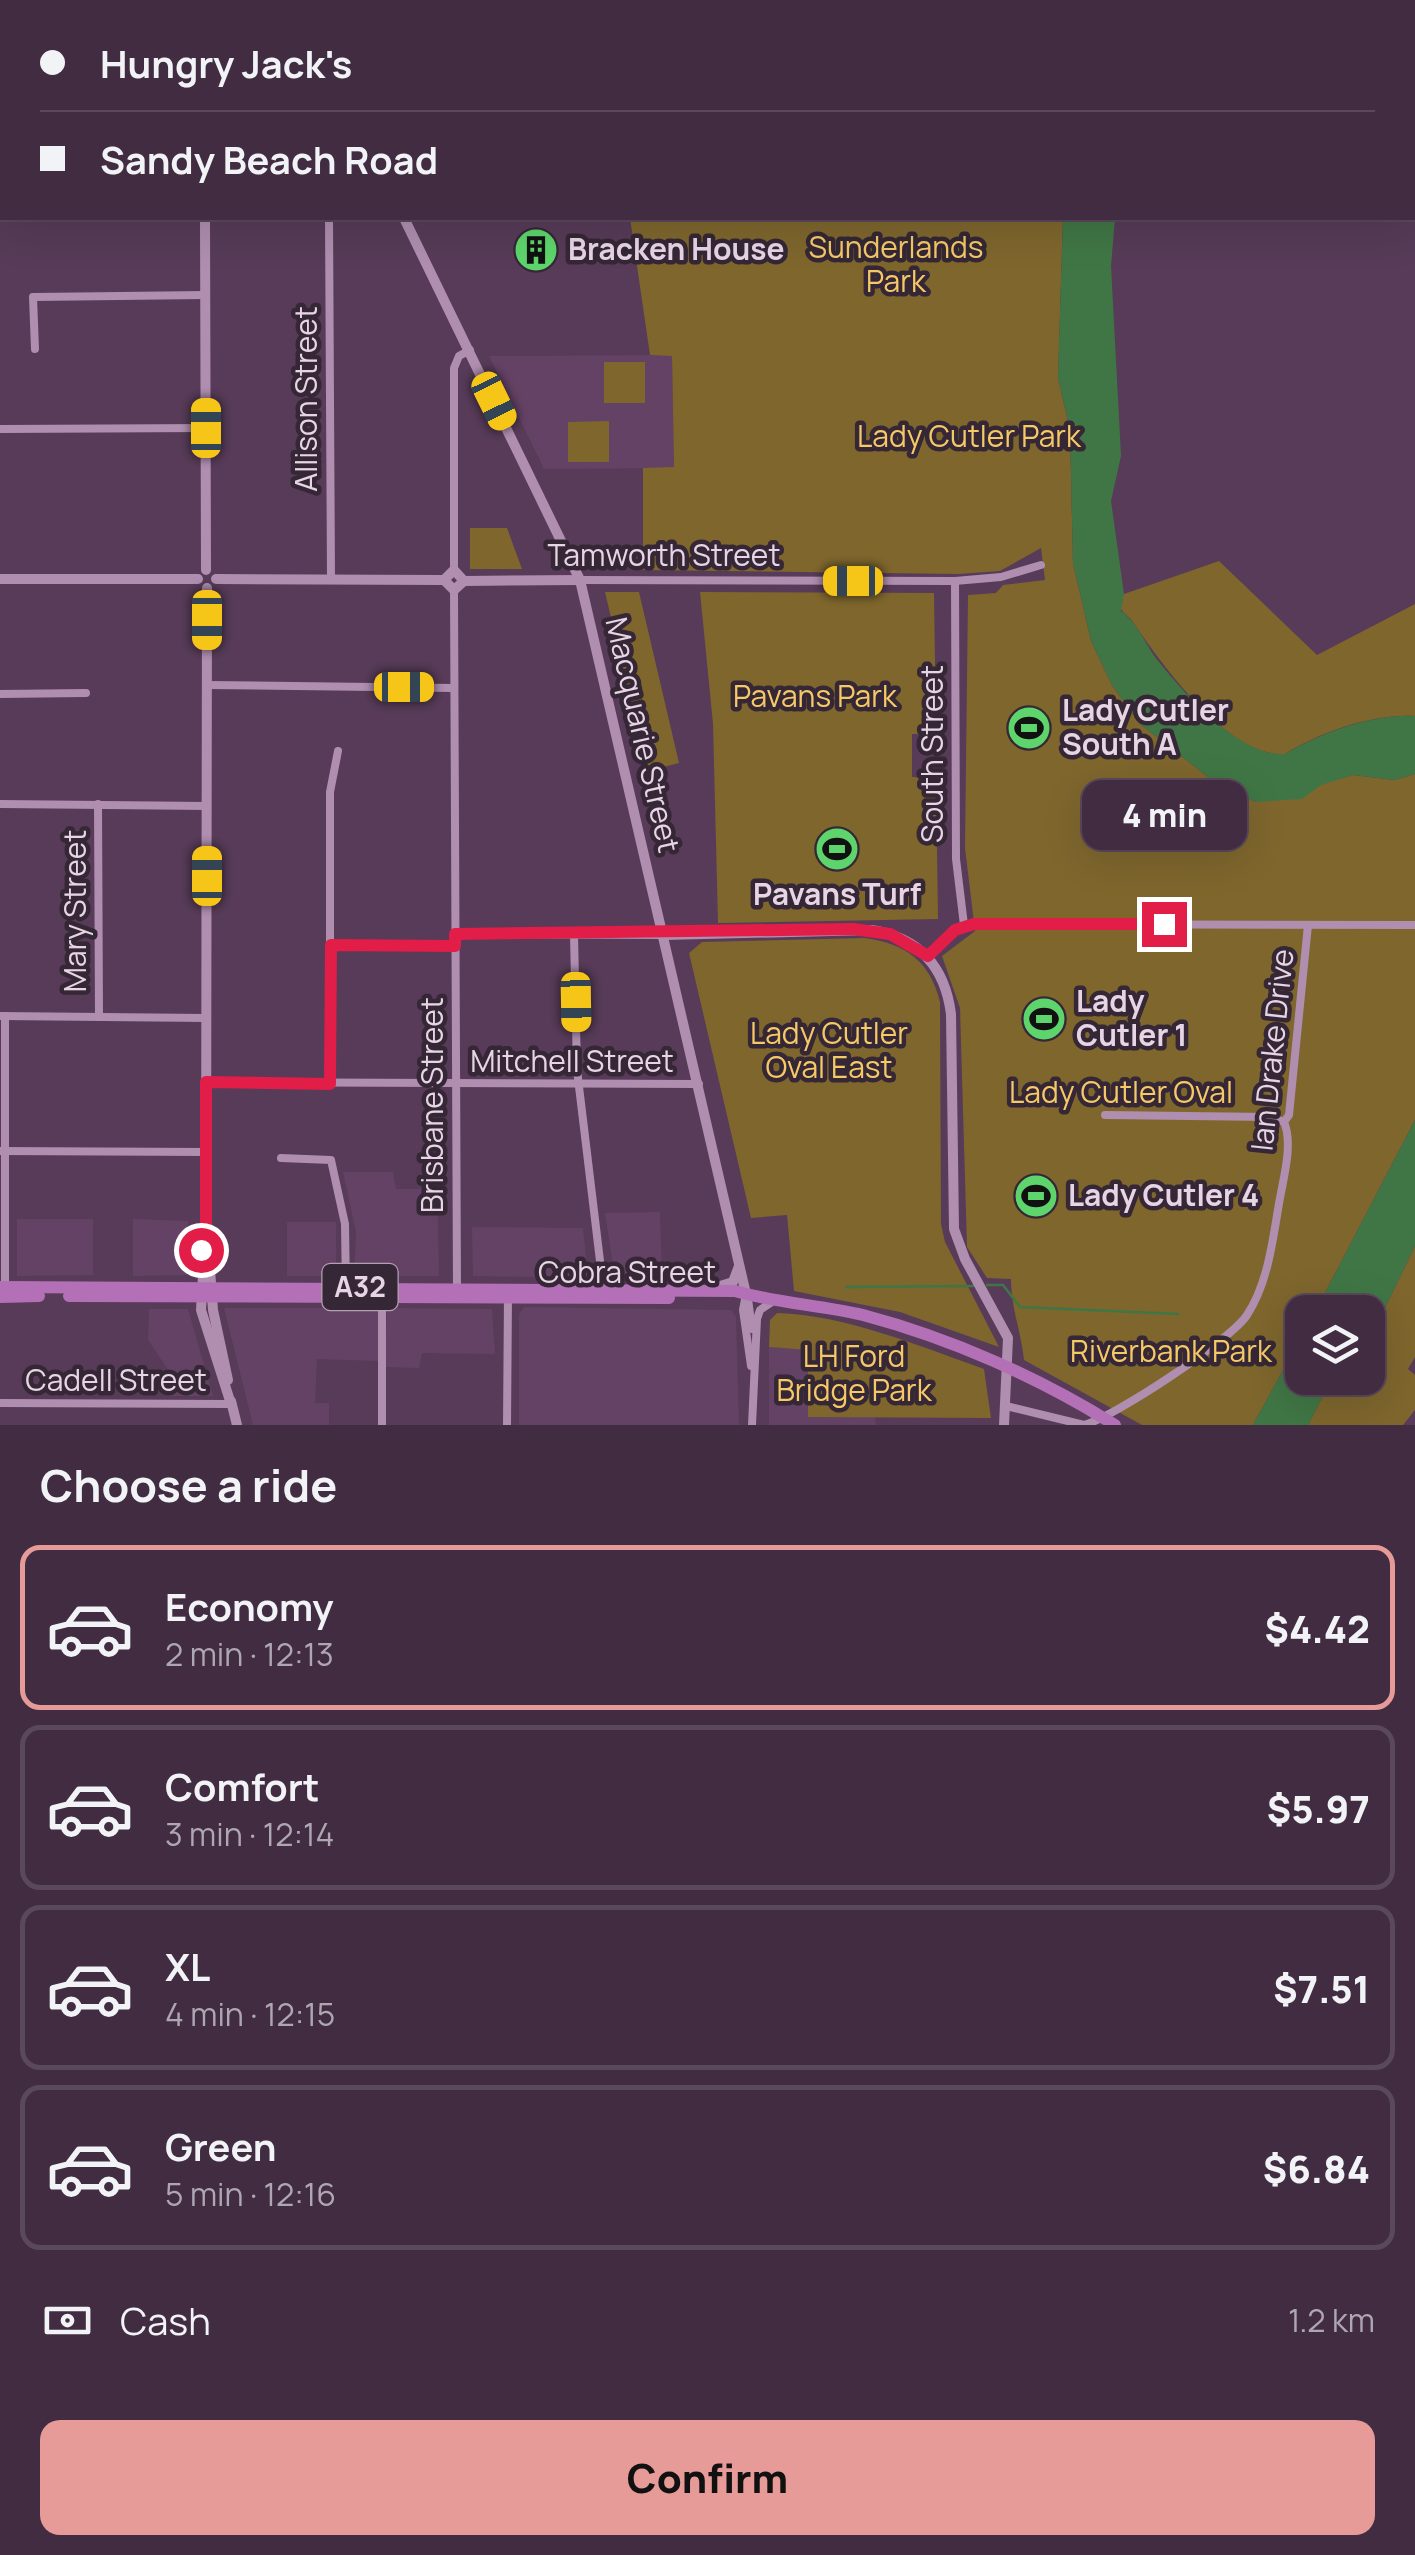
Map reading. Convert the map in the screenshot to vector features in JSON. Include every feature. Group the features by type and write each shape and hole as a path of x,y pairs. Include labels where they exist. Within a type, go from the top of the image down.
{"highway":[{"name":"Cobra Street","path":"2,1292 382,1292 456,1288 508,1293 746,1294"},
{"name":"Cobra Street","path":"604,1293 706,1290 746,1294"},
{"name":"Cobra Street","path":"382,1292 484,1298 508,1293"},
{"name":"A32","path":"746,1294 790,1300 923,1334 1022,1375 1115,1425"}],"street":[{"path":"205,220 206,570 212,584 207,806 207,1291 214,1356 236,1425"},
{"name":"Allison Street","path":"329,220 331,580"},
{"name":"Macquarie Street","path":"405,220 580,580 740,1254 754,1354"},
{"path":"35,349 33,297 206,294"},
{"path":"444,580 454,590 464,581 454,570 454,368 459,356 470,350"},
{"path":"0,428 206,428"},
{"name":"Tamworth Street","path":"464,581 955,581 1002,578 1041,565"},
{"path":"198,579 206,570"},
{"path":"0,579 198,579 212,584 444,580 454,570"},
{"name":"South Street","path":"955,581 956,859 964,926"},
{"name":"Brisbane Street","path":"454,590 456,1288"},
{"path":"208,685 454,688"},
{"path":"0,694 86,694"},
{"path":"330,1084 330,792 338,751"},
{"path":"0,804 207,806"},
{"name":"Mary Street","path":"98,804 98,1017"},
{"name":"Ian Drake Drive","path":"1006,1406 1084,1425 1118,1410 1238,1326 1248,1314 1263,1278 1276,1220 1308,925"},
{"path":"928,956 964,926 1415,925"},
{"path":"455,934 664,935 872,930 905,939 928,956 946,987 951,1014 954,1228 965,1259 1008,1338 1004,1425"},
{"path":"574,935 578,1086 604,1293"},
{"path":"331,945 455,946"},
{"path":"2,1292 3,1016 206,1018"},
{"name":"Mitchell Street","path":"206,1082 699,1084"},
{"path":"1104,1115 1271,1117 1284,1122"},
{"path":"3,1151 206,1152"},
{"path":"281,1158 331,1160 344,1224 346,1292"},
{"path":"706,1290 736,1278 740,1254"},
{"path":"456,1288 462,1295 484,1298"},
{"path":"382,1292 382,1425"},
{"path":"507,1425 508,1293"},
{"name":"Macquarie Street","path":"746,1294 743,1310 752,1371"},
{"name":"Macquarie Street","path":"752,1425 752,1371 760,1310 790,1300"},
{"name":"Cadell Street","path":"0,1403 231,1404"}],"shaded area":[{"path":"1063,220 1115,220 1111,266 1121,456 1111,501 1124,594 1121,611 1183,690 1232,735 1250,745 1285,754 1347,726 1415,716 1415,774 1394,780 1353,775 1321,785 1302,799 1256,802 1221,787 1140,724 1112,685 1091,641 1073,563 1070,430 1058,378"},
{"path":"672,355 674,468 544,469 489,356"},
{"path":"1415,1120 1415,1246 1385,1308 1385,1295 1324,1295"},
{"path":"343,1172 393,1172 396,1189 437,1189 439,1276 354,1276 356,1232"},
{"path":"660,1212 662,1279 615,1279 605,1213"},
{"path":"17,1219 93,1219 93,1275 17,1276"},
{"path":"133,1219 188,1221 187,1275 133,1276"},
{"path":"287,1222 336,1222 336,1276 287,1276"},
{"path":"472,1227 583,1228 588,1278 473,1276"},
{"path":"524,1307 731,1310 736,1317 739,1425 519,1425 519,1314"},
{"path":"224,1308 379,1308 378,1361 317,1359 315,1403 329,1403 329,1425 253,1425"},
{"path":"387,1308 492,1309 495,1354 422,1353 419,1368 385,1367"},
{"path":"149,1309 188,1309 213,1396 168,1396 167,1368 148,1340"},
{"path":"769,1347 808,1350 809,1417 875,1417 876,1425 769,1425"},
{"path":"1285,1367 1285,1395 1323,1395 1308,1425 1253,1425"}],"green space":[{"path":"630,220 1063,220 1058,378 1070,430 1073,563 1091,641 1112,685 1140,724 1221,787 1256,802 1353,775 1394,780 1415,774 1415,1120 1324,1295 1285,1295 1285,1367 1253,1425 1142,1425 1024,1360 1011,1279 987,1278 967,1247 960,1008 942,956 975,931 965,848 968,595 996,593 1003,585 1045,580 1041,548 1000,571 959,574 643,570 643,468 674,467 672,356 650,355"},
{"path":"604,362 645,362 645,403 604,403"},
{"path":"609,421 609,462 568,462 568,422"},
{"path":"470,528 507,528 522,569 470,569"},
{"path":"1219,561 1317,655 1415,604 1415,716 1347,726 1285,754 1263,751 1219,725 1178,683 1119,604 1124,594"},
{"path":"605,592 639,592 679,763 647,771"},
{"name":"Pavans Park","path":"700,592 934,593 936,734 912,734 912,777 936,778 938,919 718,923 713,724"},
{"name":"Lady Cutler Oval East","path":"865,938 893,945 914,957 936,988 940,1002 941,1224 945,1242 999,1347 900,1312 794,1291 787,1215 751,1218 689,953 702,942"},
{"path":"1415,1246 1415,1357 1408,1369 1415,1375 1415,1410 1403,1425 1308,1425 1323,1395 1385,1395 1385,1308"},
{"name":"LH Ford Bridge Park","path":"777,1313 856,1326 984,1369 991,1418 808,1417 808,1350 769,1347 770,1320"}],"waterway":[{"path":"987,1285 1003,1285 1020,1307 1178,1314"},
{"path":"846,1287 973,1286"}],"place":[{"name":"Bracken House","path":"536,250"},
{"name":"Lady Cutler South A","path":"1029,728"},
{"name":"Pavans Turf","path":"837,849"},
{"name":"Lady Cutler 1","path":"1044,1019"},
{"name":"Lady Cutler 4","path":"1036,1196"}],"route":[{"path":"201,1250 206,1223 206,1082 330,1084 331,945 455,946 455,934 664,935 853,929 905,939 928,956 955,930 974,924 1164,924"}],"park label":[{"name":"Sunderlands Park","path":"896,265"},
{"name":"Lady Cutler Park","path":"969,437"},
{"name":"Lady Cutler Oval","path":"1121,1093"},
{"name":"Riverbank Park","path":"1171,1352"}]}
